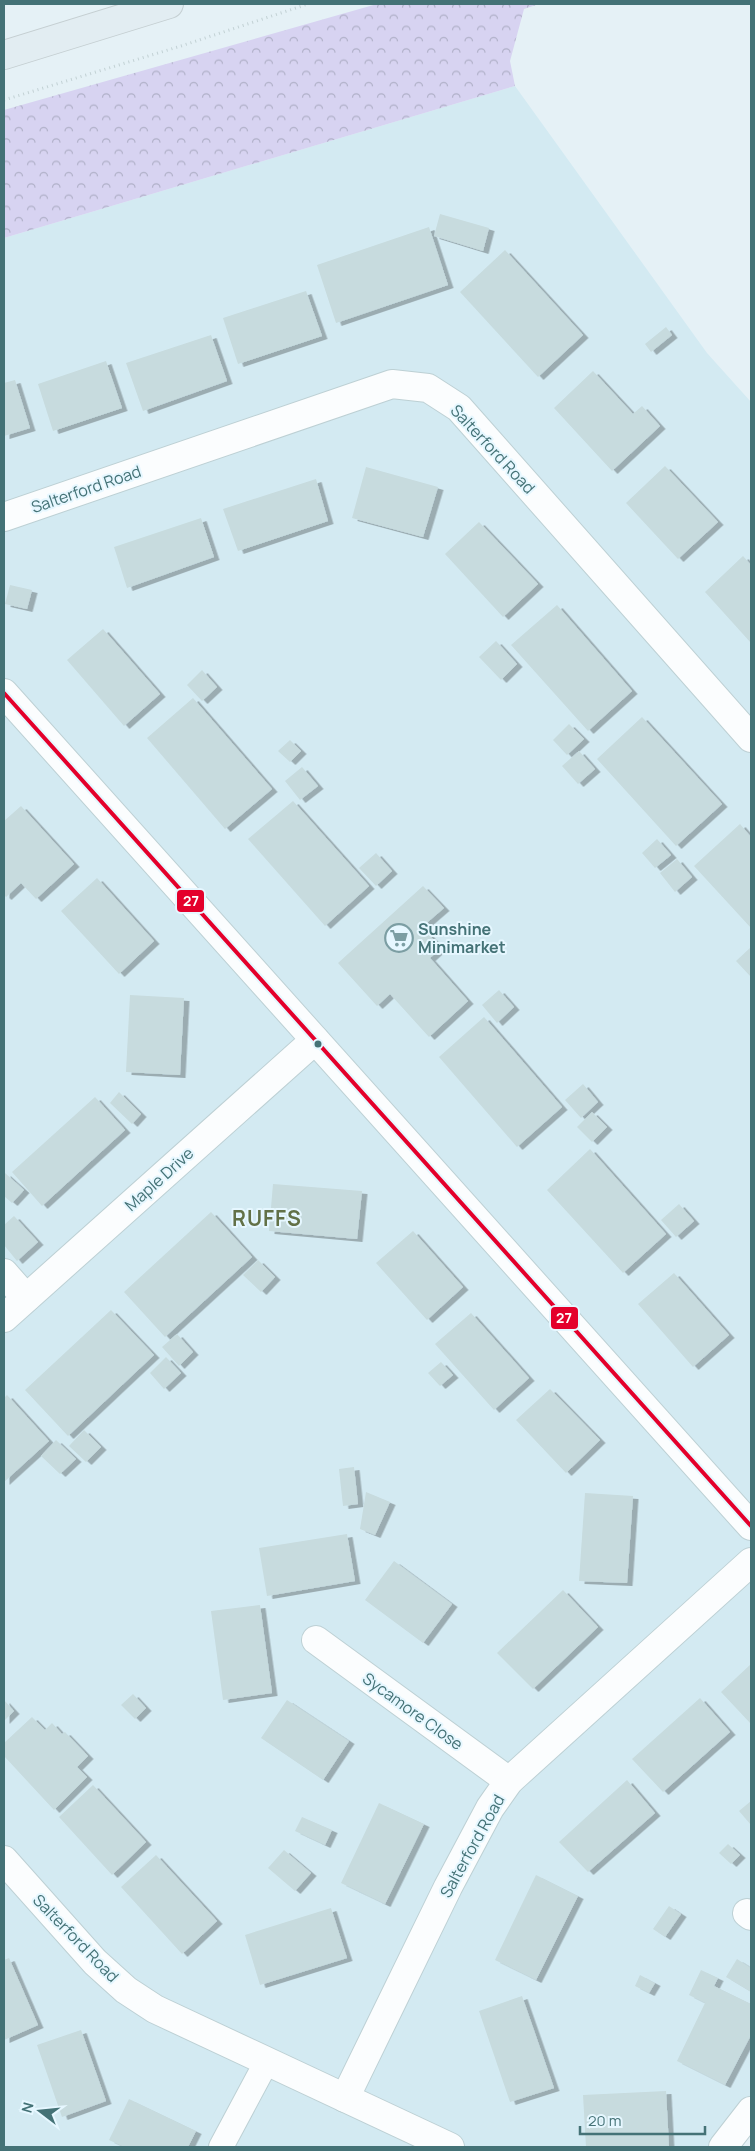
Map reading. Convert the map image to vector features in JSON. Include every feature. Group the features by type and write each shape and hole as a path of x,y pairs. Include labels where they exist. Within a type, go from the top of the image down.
{"main road":[{"path":"4,55 169,4"}],"street":[{"name":"Salterford Road","path":"4,517 392,384 428,388 459,408 751,738"},
{"path":"4,693 751,1526"},
{"name":"Maple Drive","path":"4,1318 315,1040"},
{"path":"4,1273 26,1298"},
{"name":"Salterford Road","path":"345,2098 448,1887 490,1808 509,1781 751,1562"},
{"name":"Sycamore Close","path":"316,1640 509,1781"},
{"name":"Salterford Road","path":"4,1860 95,1962 126,1990 155,2009 450,2147"},
{"path":"724,2147 751,2111"}],"lane":[{"path":"222,2147 267,2061"}],"path":[{"path":"4,100 181,46 308,4"}],"shaded area":[{"path":"515,86 707,353 751,402 751,2134 740,2147 4,2147 4,238"}],"green space":[{"path":"377,4 539,4 524,9 510,61 515,86 4,238 4,110"}],"building":[{"path":"440,214 489,228 483,251 434,236"},
{"path":"429,227 448,285 336,323 317,265"},
{"path":"505,250 583,335 538,377 460,292"},
{"path":"306,291 322,336 238,364 223,318"},
{"path":"666,327 672,335 651,352 645,344"},
{"path":"211,335 227,381 143,411 126,363"},
{"path":"106,361 122,408 53,431 38,384"},
{"path":"593,371 633,414 642,406 660,426 612,471 554,408"},
{"path":"15,380 30,428 4,436 4,383"},
{"path":"665,466 718,522 678,559 626,503"},
{"path":"366,467 438,487 423,537 352,518"},
{"path":"316,479 328,521 238,551 223,509"},
{"path":"201,518 214,557 127,588 114,547"},
{"path":"479,522 538,584 503,617 445,554"},
{"path":"743,556 751,565 751,643 705,592"},
{"path":"10,585 32,590 27,609 5,604"},
{"path":"557,605 632,691 588,731 511,645"},
{"path":"103,629 160,694 124,726 67,660"},
{"path":"496,641 517,664 501,680 479,657"},
{"path":"202,670 217,687 202,701 187,685"},
{"path":"193,698 272,789 225,829 147,738"},
{"path":"642,717 722,804 676,846 597,759"},
{"path":"569,724 584,739 567,755 553,740"},
{"path":"290,740 301,751 290,762 278,751"},
{"path":"579,751 595,769 578,784 562,766"},
{"path":"302,767 318,786 300,800 285,781"},
{"path":"293,801 369,886 325,926 248,839"},
{"path":"21,806 74,864 36,899 21,883 6,897 4,895 4,821"},
{"path":"740,824 751,837 751,928 694,866"},
{"path":"657,839 671,855 655,868 642,853"},
{"path":"376,853 392,871 376,886 359,868"},
{"path":"677,859 692,877 675,892 660,873"},
{"path":"97,878 154,941 119,974 61,911"},
{"name":"Sunshine Minimarket","path":"423,886 444,908 422,927 441,948 430,958 468,1001 429,1037 390,994 377,1006 338,963"},
{"path":"751,947 751,977 736,961"},
{"path":"499,990 514,1007 497,1023 482,1005"},
{"path":"130,995 184,998 180,1075 126,1072"},
{"path":"484,1017 562,1107 517,1147 439,1057"},
{"path":"583,1084 598,1102 581,1118 565,1100"},
{"path":"119,1092 141,1114 132,1124 110,1103"},
{"path":"95,1097 125,1130 42,1206 12,1172"},
{"path":"592,1112 607,1127 592,1142 577,1127"},
{"path":"590,1149 666,1234 623,1273 547,1190"},
{"path":"5,1173 24,1190 12,1203 4,1196"},
{"path":"273,1184 362,1191 357,1239 269,1231"},
{"path":"679,1204 694,1221 676,1237 661,1220"},
{"path":"211,1212 252,1257 165,1337 124,1292"},
{"path":"14,1216 38,1242 17,1261 4,1245 4,1225"},
{"path":"413,1231 463,1287 427,1320 376,1263"},
{"path":"258,1260 275,1277 261,1292 243,1275"},
{"path":"674,1273 729,1335 693,1367 638,1304"},
{"path":"111,1310 154,1355 68,1436 25,1390"},
{"path":"471,1313 529,1378 494,1410 435,1344"},
{"path":"177,1334 193,1352 179,1366 162,1347"},
{"path":"166,1357 181,1373 164,1389 150,1373"},
{"path":"441,1362 453,1375 440,1386 428,1373"},
{"path":"550,1389 600,1440 566,1473 516,1420"},
{"path":"7,1395 49,1441 4,1482 4,1398"},
{"path":"84,1430 101,1447 86,1462 69,1446"},
{"path":"56,1440 76,1459 60,1474 41,1456"},
{"path":"354,1467 358,1504 343,1506 339,1469"},
{"path":"366,1492 390,1502 375,1535 360,1529"},
{"path":"585,1493 633,1496 627,1583 579,1581"},
{"path":"347,1534 355,1581 267,1596 259,1548"},
{"path":"394,1561 452,1604 423,1643 365,1600"},
{"path":"563,1590 598,1627 533,1689 497,1653"},
{"path":"260,1605 272,1693 223,1700 211,1611"},
{"path":"751,1664 751,1724 721,1692"},
{"path":"133,1694 146,1708 135,1719 121,1705"},
{"path":"700,1698 730,1732 663,1792 632,1759"},
{"path":"4,1700 14,1711 4,1721"},
{"path":"287,1700 349,1741 323,1780 261,1738"},
{"path":"32,1717 45,1730 52,1723 62,1734 65,1732 88,1756 77,1767 87,1777 54,1810 4,1756 4,1743"},
{"path":"627,1780 655,1813 588,1872 559,1842"},
{"path":"93,1785 146,1842 112,1875 59,1817"},
{"path":"751,1801 751,1825 739,1811"},
{"path":"379,1803 424,1824 385,1904 341,1883"},
{"path":"302,1817 332,1830 325,1845 295,1831"},
{"path":"728,1844 740,1855 731,1864 719,1853"},
{"path":"284,1850 311,1873 295,1891 268,1868"},
{"path":"156,1855 217,1921 182,1954 121,1887"},
{"path":"536,1875 578,1896 536,1980 495,1960"},
{"path":"669,1906 681,1914 665,1937 653,1929"},
{"path":"331,1908 347,1958 260,1985 245,1935"},
{"path":"9,1958 38,2025 4,2040 4,1960"},
{"path":"737,1959 751,1968 751,1992 726,1977"},
{"path":"701,1970 718,1978 714,1986 751,2004 751,2035 725,2085 677,2061 705,2003 689,1995"},
{"path":"640,1975 655,1983 649,1993 635,1986"},
{"path":"522,1996 554,2088 510,2102 479,2011"},
{"path":"81,2030 106,2101 62,2117 37,2045"},
{"path":"666,2091 669,2147 586,2147 583,2095"},
{"path":"129,2099 196,2131 188,2147 124,2147 109,2140"}],"transit line":[{"name":"27","path":"4,693 751,1526"}],"place":[{"name":"Sunshine Minimarket","path":"399,938"}],"district":[{"name":"RUFFS","path":"267,1218"}]}
